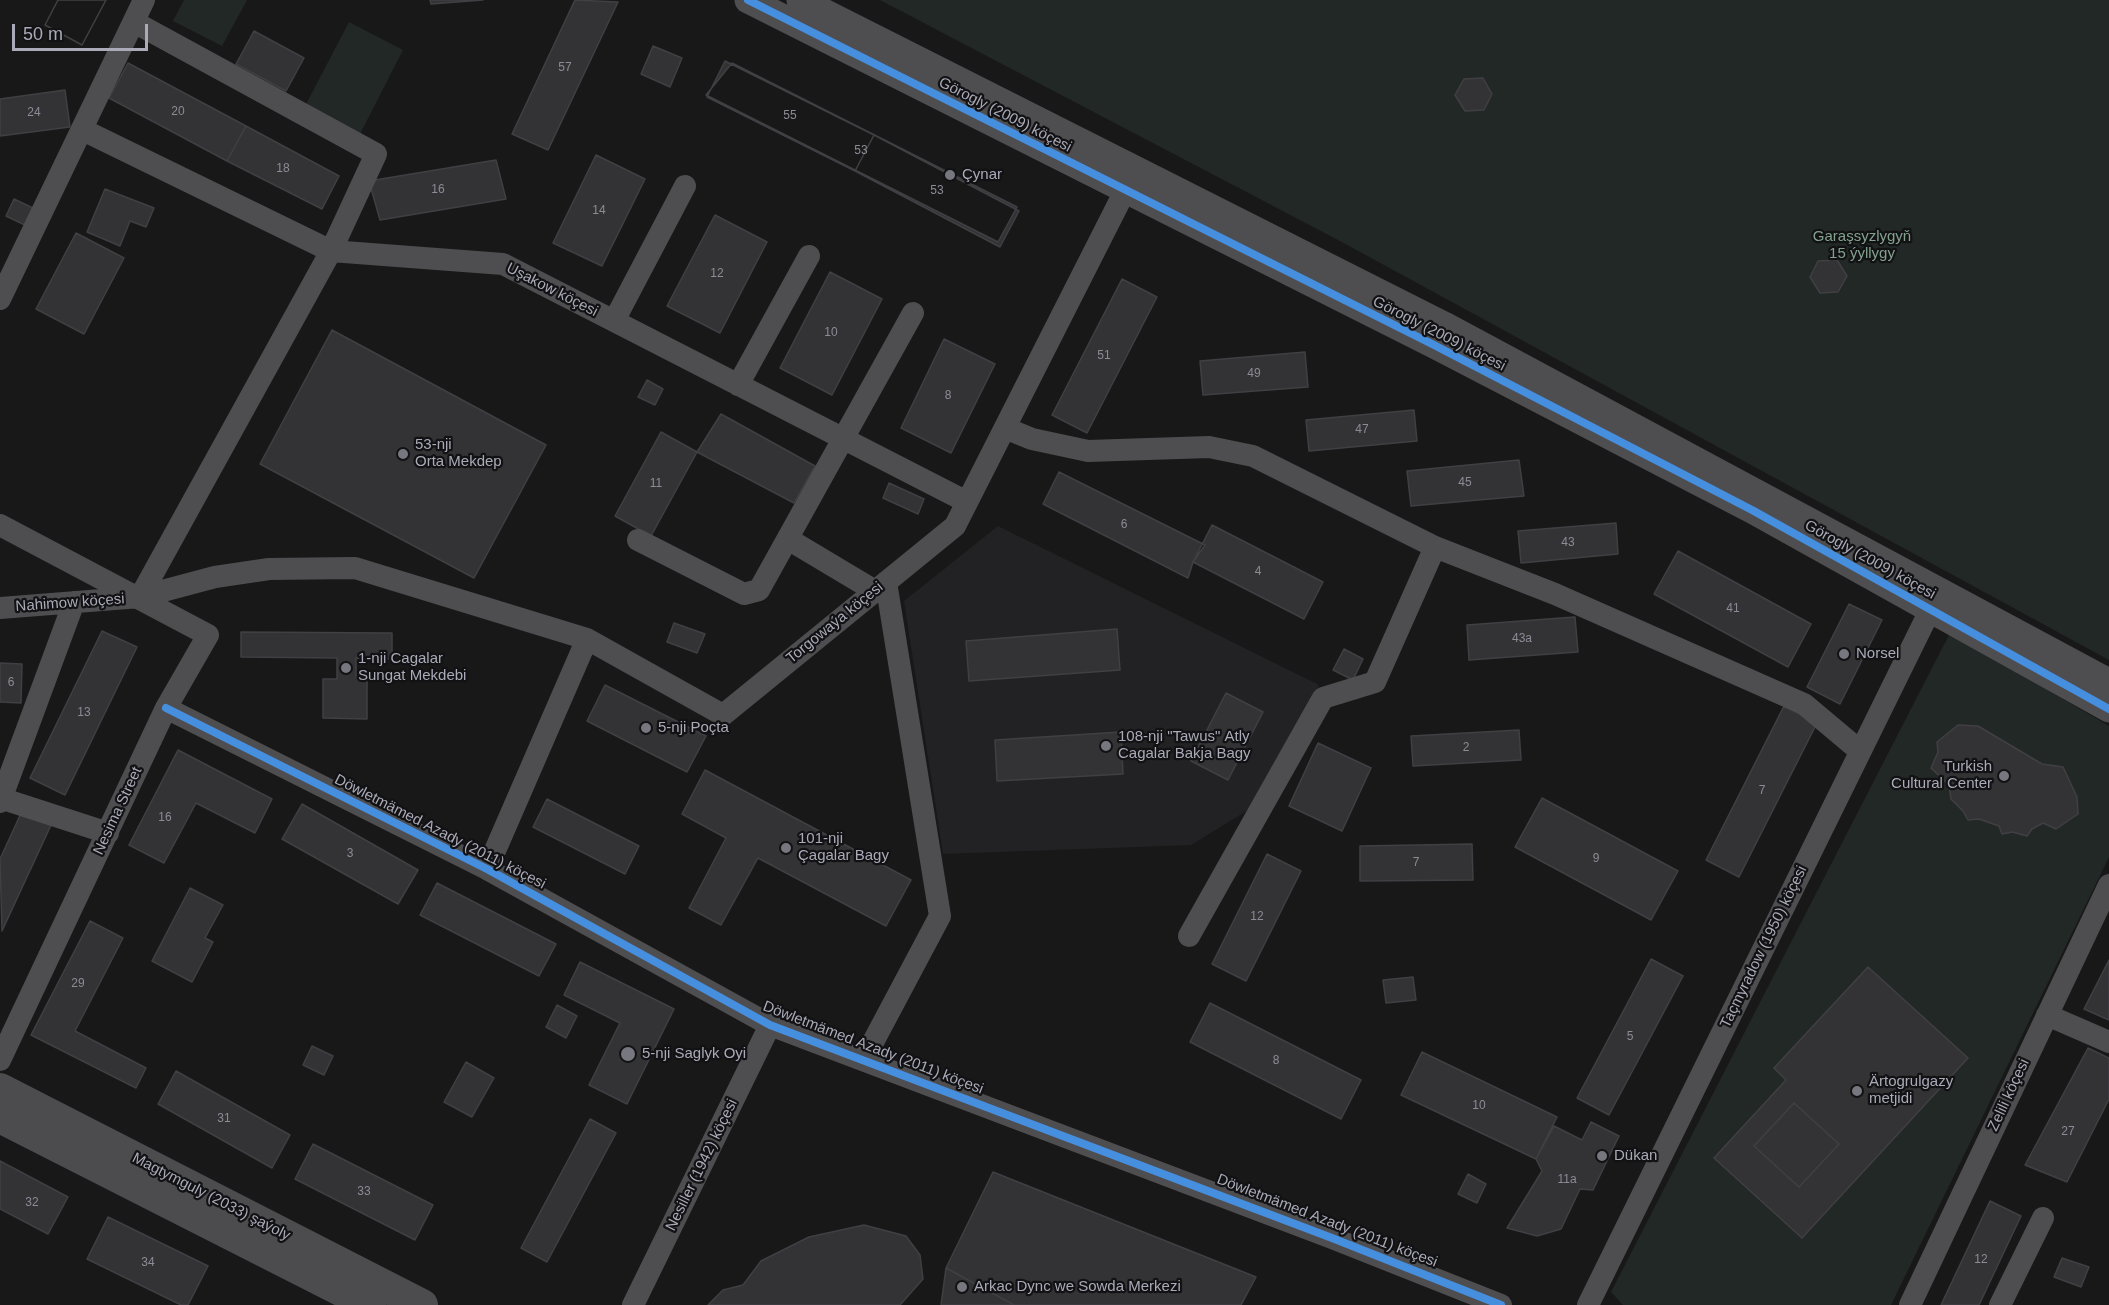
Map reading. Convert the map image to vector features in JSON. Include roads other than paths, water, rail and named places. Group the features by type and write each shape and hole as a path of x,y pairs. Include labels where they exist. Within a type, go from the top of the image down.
{"main road":[{"name":"Magtymguly (2033) şaýoly","path":"0,1089 422,1305"},
{"name":"Magtymguly (2033) şaýoly","path":"0,1116 370,1305"}],"street":[{"path":"0,299 84,130 144,0"},
{"name":"Görogly (2009) köçesi","path":"748,0 1130,181"},
{"name":"Görogly (2009) köçesi","path":"800,0 1444,351 1741,504 2109,682"},
{"path":"0,525 140,597 331,251 376,154 134,22"},
{"name":"Uşakow köçesi","path":"84,130 331,251 503,264 967,502"},
{"name":"Torgowaýa köçesi","path":"587,639 723,715 955,526 1130,181"},
{"path":"614,321 685,186"},
{"path":"738,385 810,256"},
{"path":"638,540 744,594 759,590 913,312"},
{"path":"1005,428 1032,439 1088,451 1209,447 1253,456 1435,547 1555,594 1804,704 1860,751"},
{"path":"788,539 881,586 940,916 864,1059"},
{"path":"1188,936 1323,698 1376,682 1435,547"},
{"name":"Nahimow köçesi","path":"0,608 140,597 215,577 269,569 355,568 587,639"},
{"name":"Nesima Street","path":"0,1060 166,708 208,635 140,597"},
{"name":"Görogly (2009) köçesi","path":"1935,599 2109,709"},
{"name":"Taçmyradow (1950) köçesi","path":"1588,1305 1935,599"},
{"path":"74,602 1,799 108,833"},
{"path":"487,869 587,639"},
{"name":"Döwletmämed Azady (2011) köçesi","path":"166,708 487,869 770,1024 1437,1278 1501,1305"},
{"name":"Zelili köçesi","path":"1910,1305 2109,885"},
{"path":"2047,1016 2109,1042"},
{"name":"Nesiller (1942) köçesi","path":"633,1305 770,1024"},
{"path":"2000,1305 2043,1218"}],"place":[{"name":"Çynar","path":"950,175"},
{"name":"53-nji Orta Mekdep","path":"403,454"},
{"name":"Norsel","path":"1844,654"},
{"name":"1-nji Cagalar Sungat Mekdebi","path":"346,668"},
{"name":"5-nji Poçta","path":"646,728"},
{"name":"108-nji \"Tawus\" Atly Cagalar Bakja Bagy","path":"1106,746"},
{"name":"Turkish Cultural Center","path":"2004,776"},
{"name":"101-nji Çagalar Bagy","path":"786,848"},
{"name":"5-nji Saglyk Oyi","path":"628,1054"},
{"name":"Ärtogrulgazy metjidi","path":"1857,1091"},
{"name":"Dükan","path":"1602,1156"},
{"name":"Arkac Dync we Sowda Merkezi","path":"962,1287"}],"park label":[{"name":"Garaşsyzlygyň 15 ýyllygy","path":"1862,246"}]}
